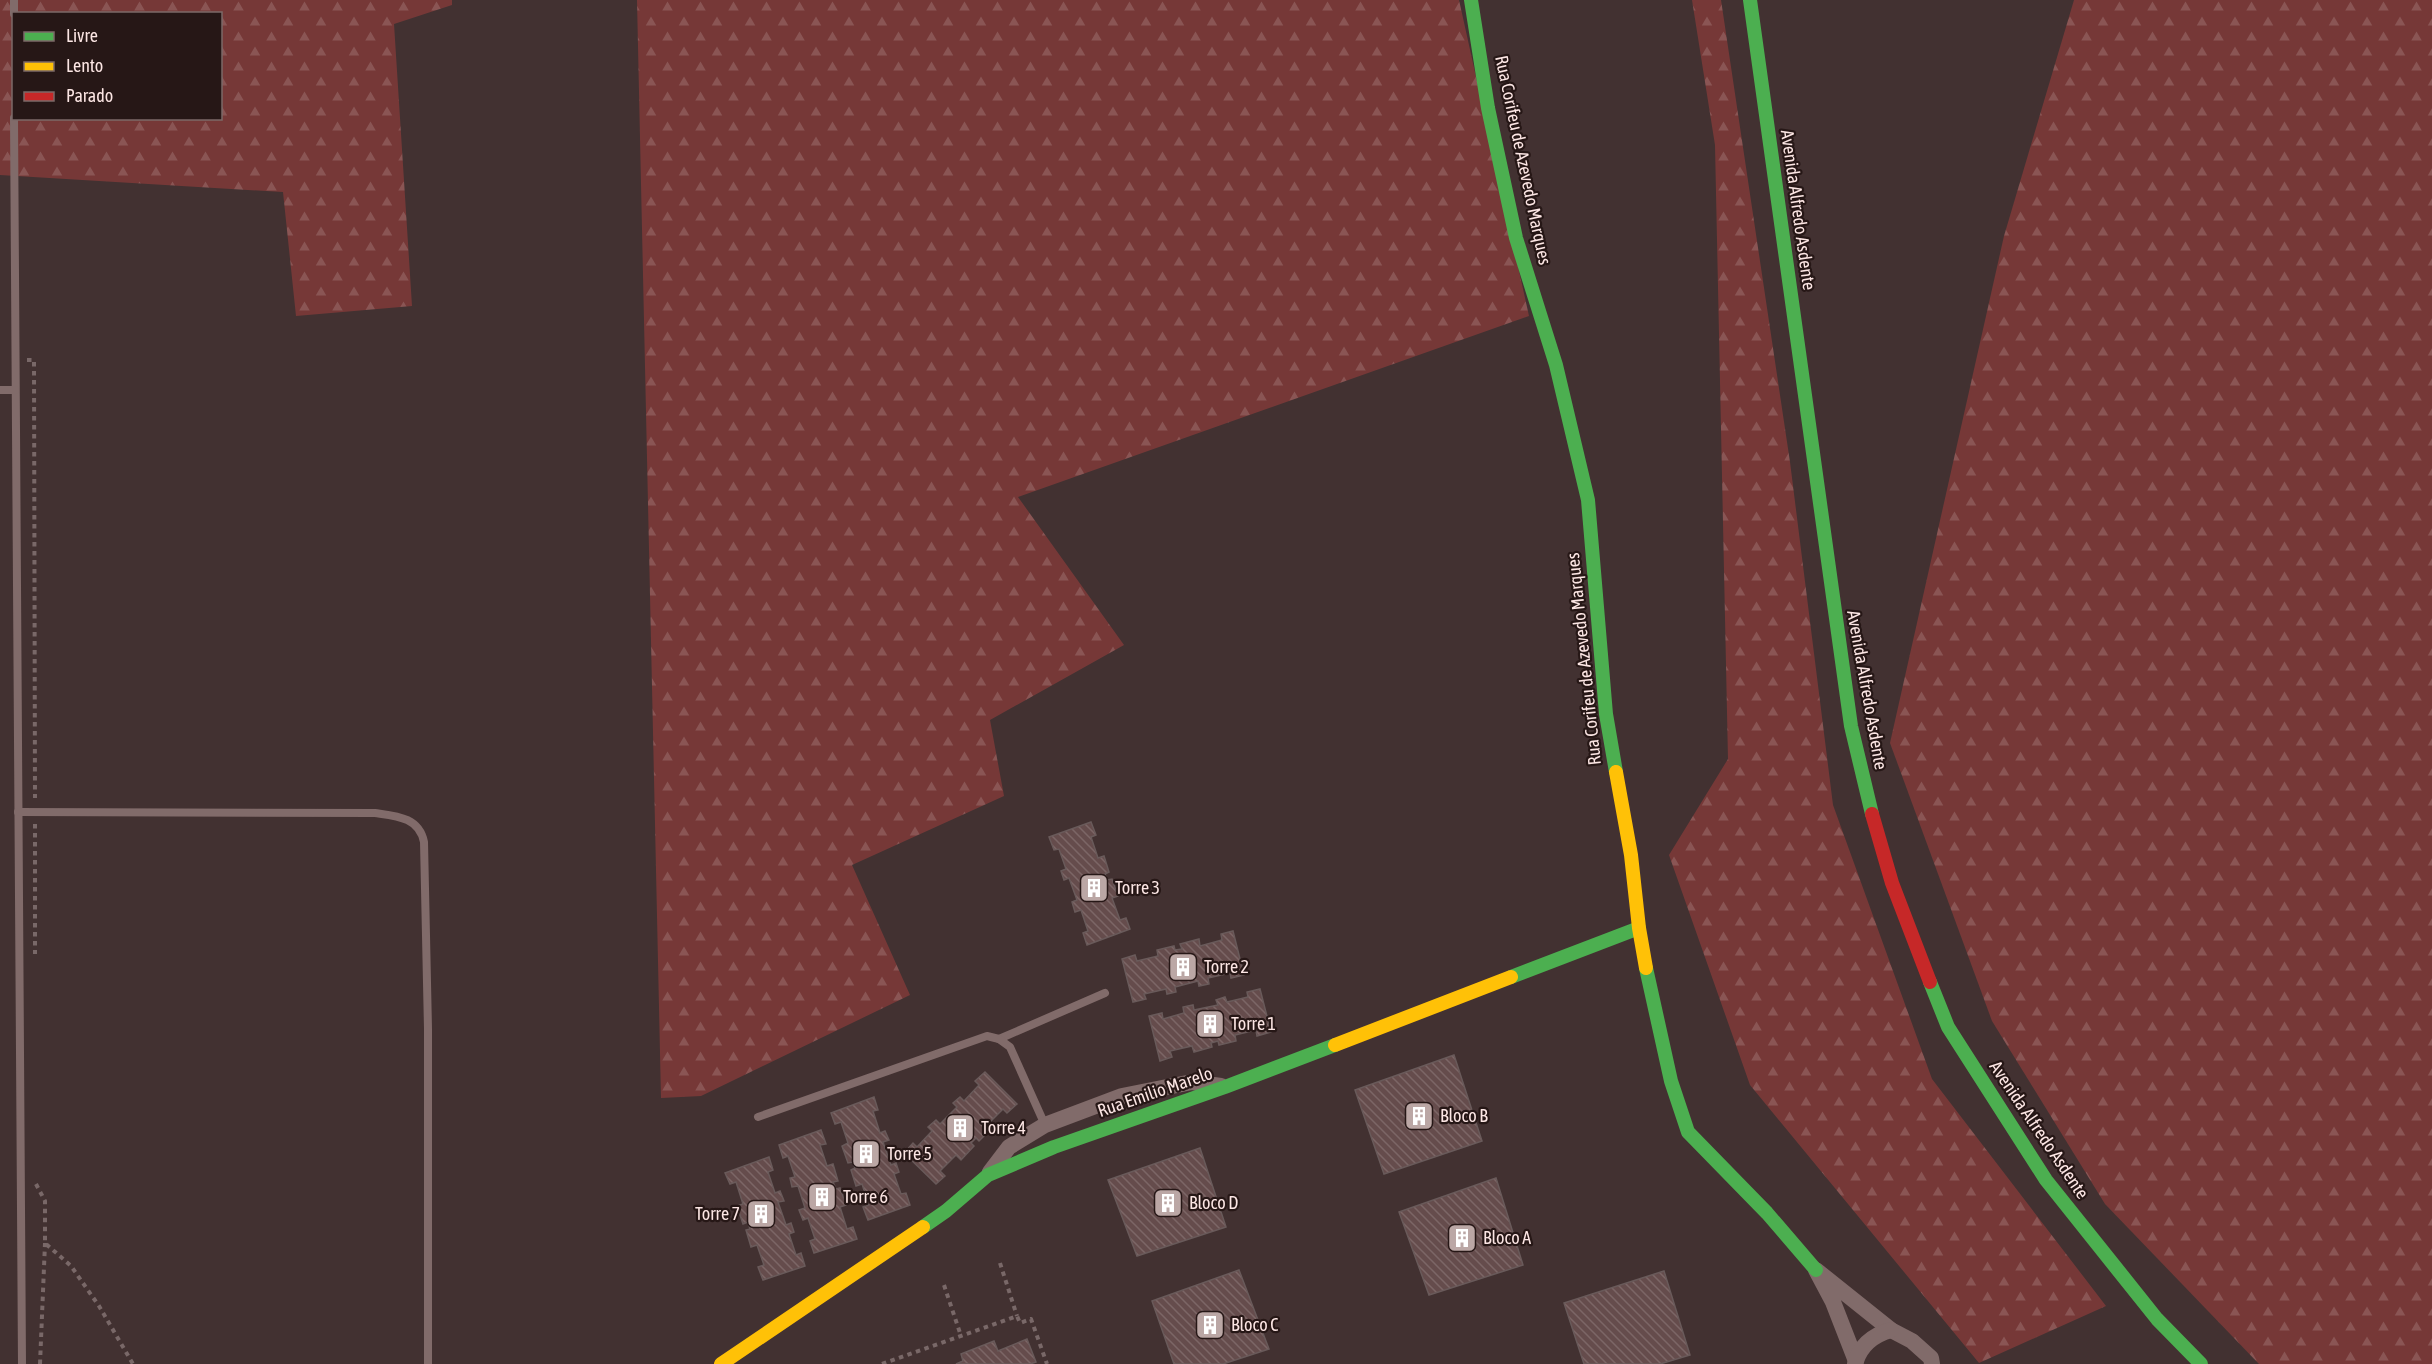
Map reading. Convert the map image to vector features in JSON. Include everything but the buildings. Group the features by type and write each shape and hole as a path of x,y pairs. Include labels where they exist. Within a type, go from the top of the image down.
{"street":[{"name":"Rua Corifeu de Azevedo Marques","path":"1471,0 1488,108 1516,238 1556,365 1588,500 1606,714 1630,855 1639,928 1671,1081 1688,1132 1767,1213 1816,1270"},
{"name":"Avenida Alfredo Asdente","path":"1750,0 1851,726 1892,883 1948,1027 2046,1180 2157,1319 2201,1364"},
{"name":"Rua Emilio Marelo","path":"721,1364 946,1211 988,1175 1053,1147 1225,1087 1639,928"},
{"path":"988,1175 1009,1147 1045,1125 1122,1096 1192,1082 1225,1087"},
{"path":"1122,1096 1129,1120"},
{"path":"1045,1125 1053,1147"},
{"path":"1816,1270 1891,1330 1912,1341 1933,1362"},
{"path":"1816,1270 1833,1302 1856,1363"},
{"path":"1856,1363 1861,1350 1869,1340 1879,1333 1891,1330"}],"lane":[{"path":"14,120 22,1364"},
{"path":"0,390 15,390"},
{"path":"18,812 375,813 405,817 417,826 424,842 428,1029 428,1364"},
{"path":"999,1039 1105,993"},
{"path":"758,1117 987,1036 999,1039 1010,1047 1045,1125"}],"path":[{"path":"15,359 34,360 36,964"},
{"path":"36,1175 36,1187 45,1201 40,1364"},
{"path":"45,1244 71,1266 99,1306 133,1364"},
{"path":"1000,1263 1020,1323 1032,1319 1047,1364"},
{"path":"944,1285 961,1336"},
{"path":"882,1364 1017,1316"}],"green space":[{"path":"0,0 452,0 452,5 394,24 412,306 296,316 283,192 0,175"},
{"path":"637,0 1459,0 1529,316 1018,497 1124,645 990,720 1004,796 852,865 910,995 701,1096 661,1098"},
{"path":"1692,0 1721,0 1790,462 1833,805 1932,1079 2106,1306 1979,1363 1750,1085 1669,855 1728,759 1715,145"},
{"path":"2074,0 2432,0 2432,1364 2259,1364 2105,1204 1992,1021 1890,743 2004,236"}],"traffic: fast":[{"path":"1471,0 1488,108 1516,238 1556,365 1588,500 1606,714 1616,772"},
{"path":"1750,0 1851,726 1872,814"},
{"path":"1511,977 1639,928"},
{"path":"1646,968 1671,1081 1688,1132 1767,1213 1816,1270"},
{"path":"1930,982 1948,1027 2046,1180 2157,1319 2201,1364"},
{"path":"923,1227 946,1211 988,1175 1054,1147 1225,1087 1335,1045"}],"traffic: slow":[{"path":"1616,772 1631,855 1646,968"},
{"path":"1335,1045 1511,977"},
{"path":"721,1364 923,1227"}],"traffic: jam":[{"path":"1872,814 1892,883 1930,982"}],"place":[{"name":"Torre 3","path":"1094,888"},
{"name":"Torre 2","path":"1183,967"},
{"name":"Torre 1","path":"1210,1024"},
{"name":"Bloco B","path":"1419,1116"},
{"name":"Torre 4","path":"960,1128"},
{"name":"Torre 5","path":"866,1154"},
{"name":"Torre 6","path":"822,1197"},
{"name":"Bloco D","path":"1168,1203"},
{"name":"Torre 7","path":"761,1214"},
{"name":"Bloco A","path":"1462,1238"},
{"name":"Bloco C","path":"1210,1325"}]}
